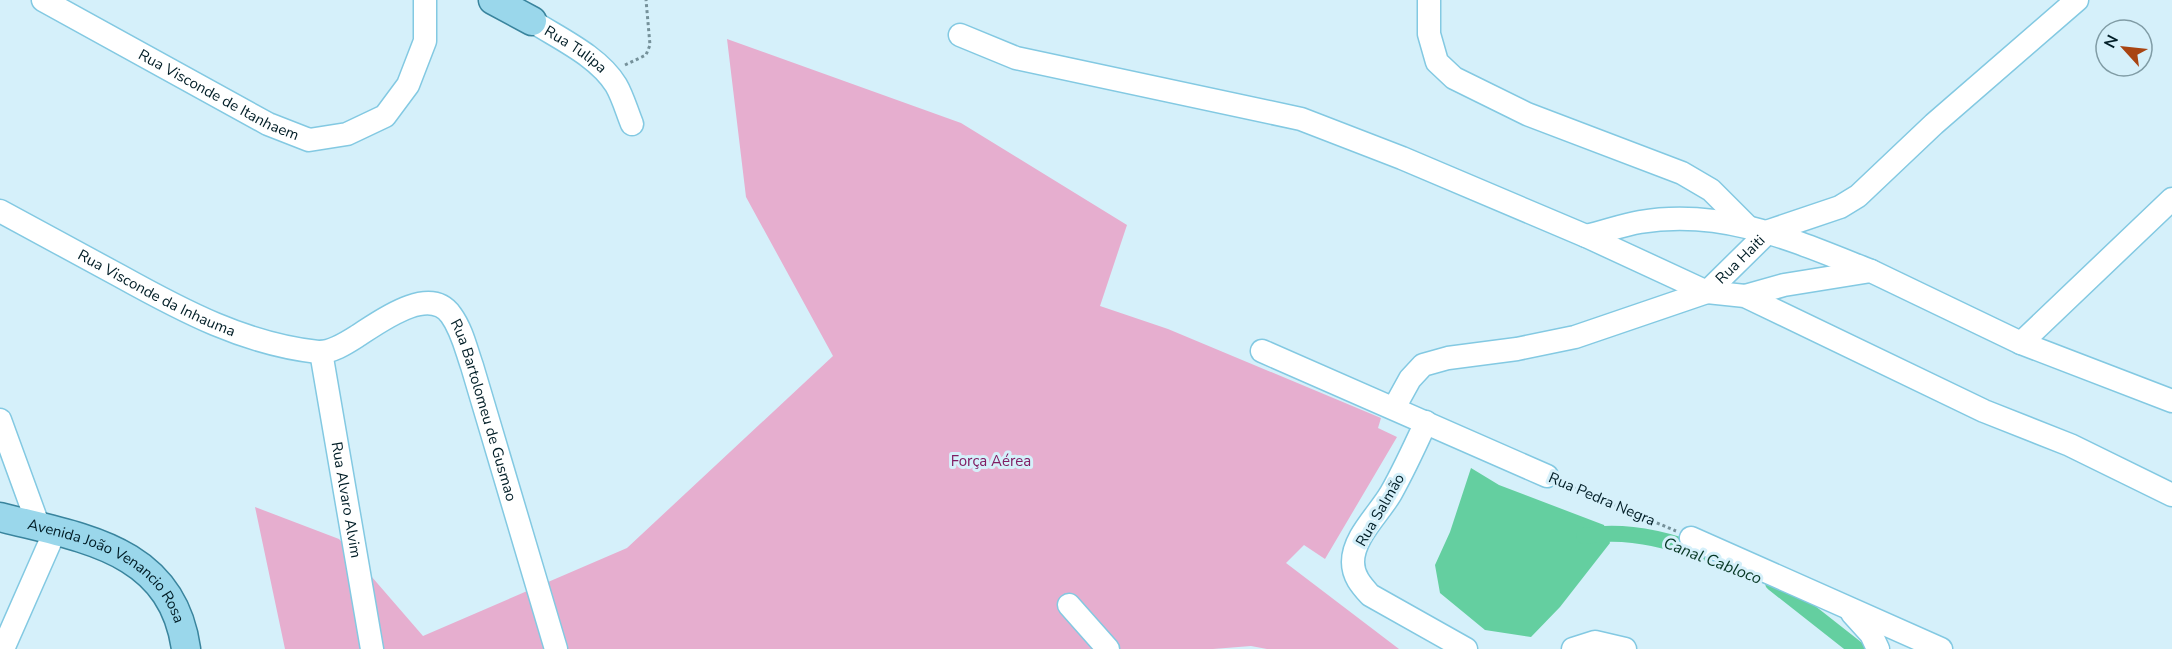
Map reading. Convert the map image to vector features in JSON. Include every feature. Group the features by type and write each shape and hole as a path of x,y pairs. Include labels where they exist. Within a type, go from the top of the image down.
{"main road":[{"name":"Rua Tulipa","path":"493,0 532,21"},
{"name":"Avenida João Venancio Rosa","path":"0,517 47,529 122,554 146,568 166,591 186,649"}],"street":[{"name":"Rua Visconde de Itanhaem","path":"43,0 268,124 309,140 347,134 385,116 408,85 425,41 425,0"},
{"path":"1428,0 1429,34 1437,62 1454,78 1468,87 1527,114 1682,173 1710,190 1746,225"},
{"name":"Rua Haiti","path":"1394,408 1410,379 1424,365 1448,358 1517,349 1575,337 1707,292 1769,231 1840,207 1858,196 1934,124 2076,0"},
{"name":"Rua Tulipa","path":"532,21 590,59 607,73 617,86 632,124"},
{"path":"960,35 1016,58 1301,119 1383,150 1586,236 1707,292 1745,296 1984,411 2070,445 2172,495"},
{"path":"2022,343 2172,199"},
{"name":"Rua Visconde da Inhauma","path":"0,211 198,319 264,341 321,352"},
{"path":"1586,236 1639,222 1665,220 1746,225 1769,231 1871,271 2022,343 2172,402"},
{"path":"1745,296 1784,285 1871,271"},
{"name":"Rua Bartolomeu de Gusmao","path":"321,352 344,345 377,323 424,302 437,304 452,317 472,366 556,649"},
{"name":"Rua Pedra Negra","path":"1262,351 1547,476"},
{"name":"Rua Alvaro Alvim","path":"321,352 372,649"},
{"path":"0,420 47,529 3,649"},
{"name":"Rua Salmão","path":"1426,422 1390,495 1358,543 1353,562 1358,582 1370,595 1466,649"},
{"path":"1691,538 1941,649"},
{"path":"1069,605 1108,649"},
{"path":"1849,609 1871,634 1878,649"},
{"path":"1573,649 1594,645 1625,649"}],"path":[{"path":"607,73 646,55 650,45 646,0"},
{"name":"Rua Pedra Negra","path":"1547,476 1691,538"}],"green space":[{"name":"Força Aérea","path":"727,39 961,123 1127,225 1100,306 1168,329 1381,418 1378,428 1397,437 1325,559 1304,545 1286,563 1399,649 1267,649 1251,646 1213,649 285,649 255,507 339,539 423,636 627,548 833,356 746,197"}],"shaded area":[{"path":"1471,468 1499,485 1604,525 1610,543 1560,607 1531,637 1485,630 1440,593 1435,565 1450,532"}],"waterway":[{"name":"Canal Cabloco","path":"1584,536 1599,534 1644,536 1702,553"},
{"name":"Canal Cabloco","path":"1773,583 1857,649"}]}
